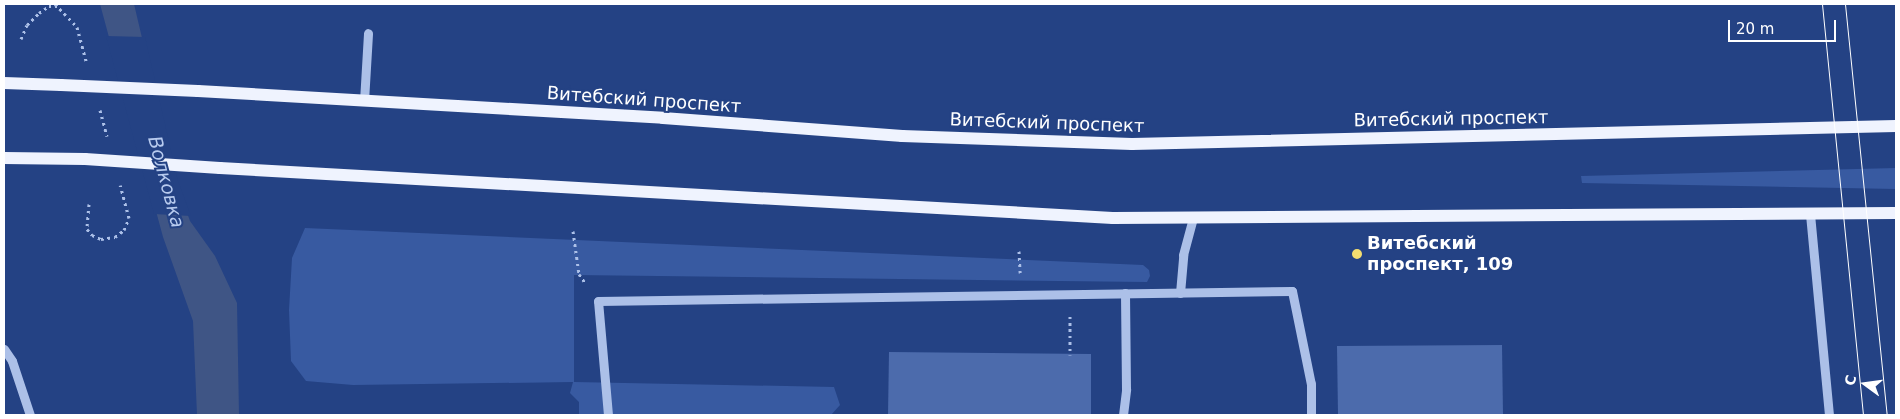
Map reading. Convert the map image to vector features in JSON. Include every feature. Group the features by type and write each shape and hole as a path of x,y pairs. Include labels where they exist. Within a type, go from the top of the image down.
{"main road":[{"name":"Витебский проспект","path":"4,83 198,91 663,118 902,136 1132,144 1896,126"},
{"path":"4,158 85,159 1113,218 1896,213"}],"lane":[{"path":"364,101 368,33"},
{"path":"1810,214 1829,415"},
{"path":"1180,293 1183,255 1193,218"},
{"path":"608,415 598,301 1292,291 1311,384 1311,415"},
{"path":"1123,415 1126,389 1124,294"},
{"path":"4,349 12,361 30,415"}],"path":[{"path":"21,39 27,25 49,6 57,6 55,4"},
{"path":"573,232 578,274"},
{"path":"1020,251 1020,275"},
{"path":"1070,343 1070,355"}],"shaded area":[{"path":"1896,168 1896,189 1582,183 1581,176"},
{"path":"305,228 1143,265 1149,270 1150,276 1147,282 574,275 574,382 834,387 840,405 831,415 579,415 579,402 570,393 573,382 353,385 306,381 291,361 289,310 292,258"}],"water":[{"name":"Волковка","path":"100,4 134,4 176,182 190,221 215,256 237,303 239,415 197,415 193,321 163,237"}],"pier":[{"path":"106,36 145,37 178,181 191,216 154,214"}],"building":[{"path":"1502,345 1503,415 1338,415 1337,346"},
{"path":"889,352 1091,354 1091,415 888,415"}],"tram line":[{"path":"1822,4 1863,415"},
{"path":"1845,4 1887,415"}],"place":[{"name":"Витебский проспект, 109","path":"1357,254"}]}
